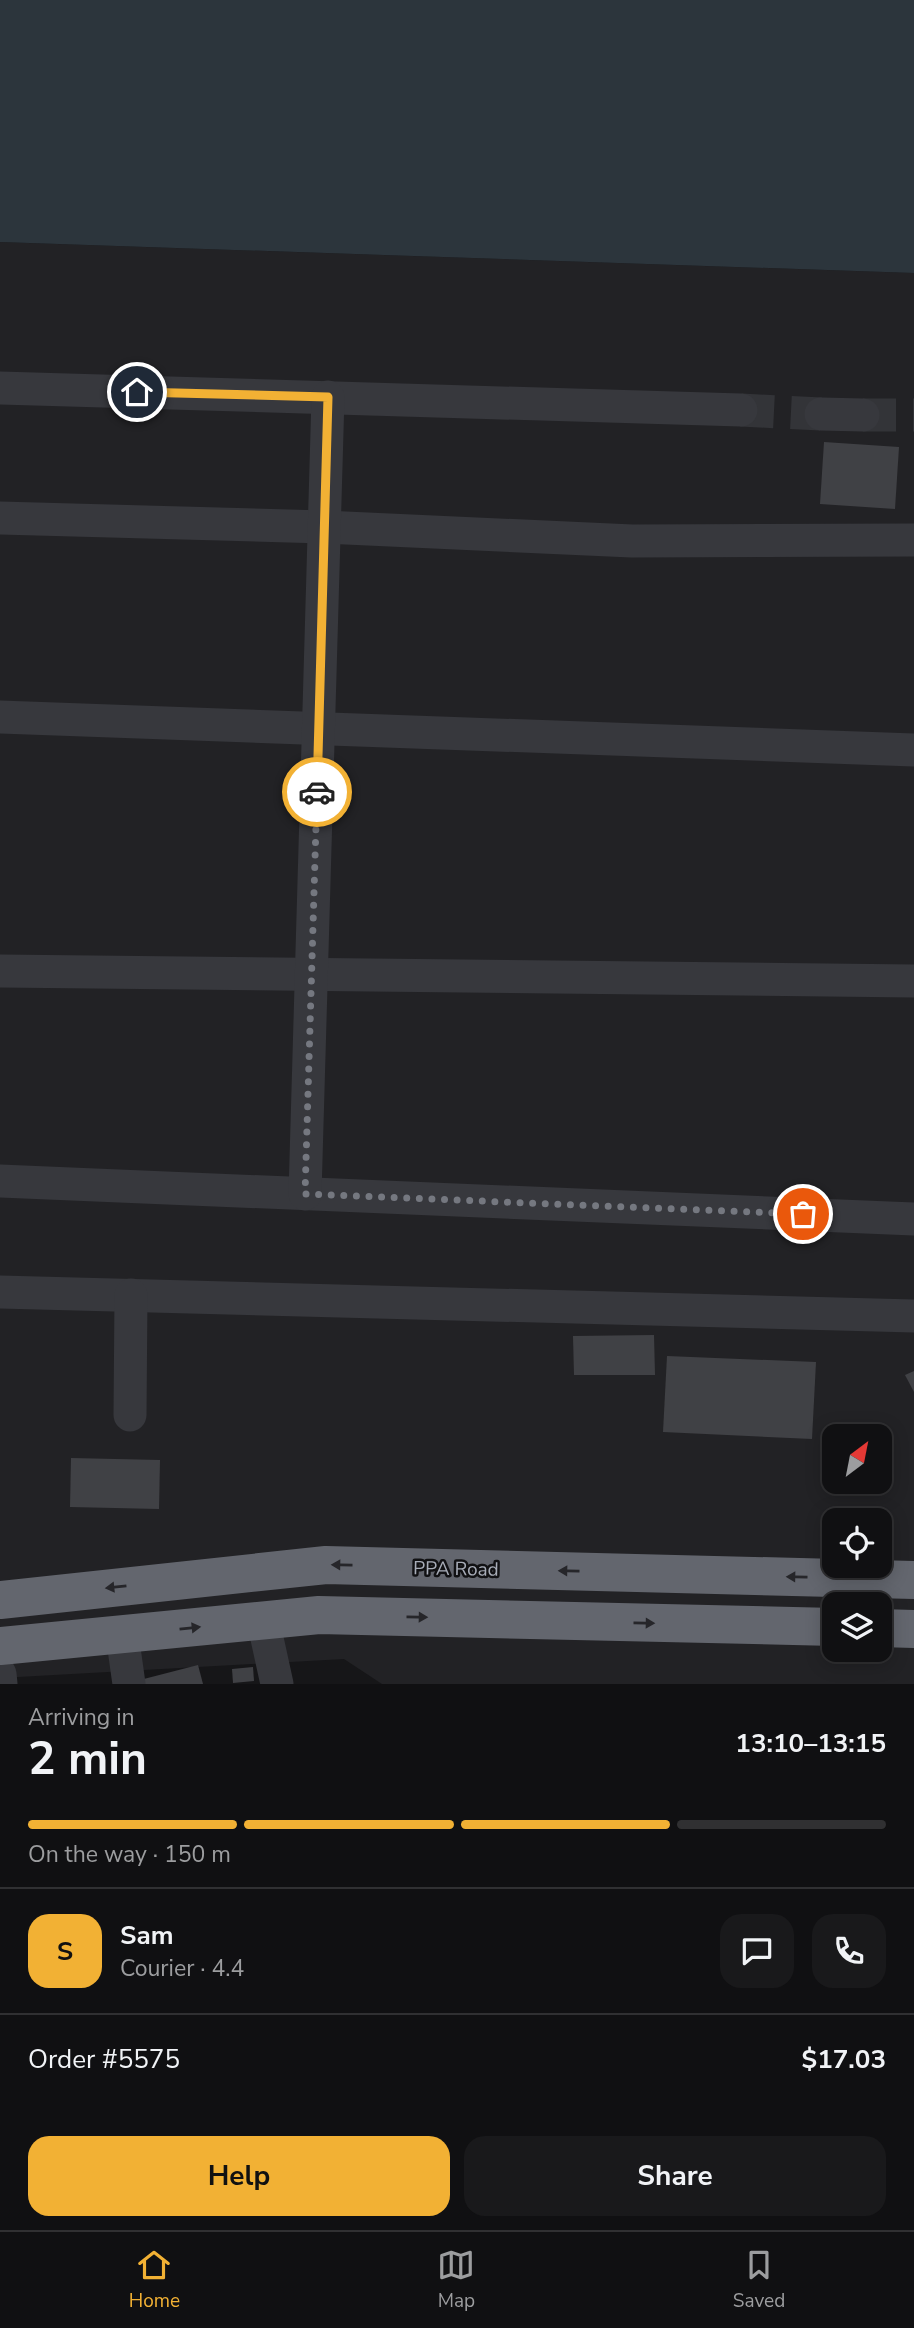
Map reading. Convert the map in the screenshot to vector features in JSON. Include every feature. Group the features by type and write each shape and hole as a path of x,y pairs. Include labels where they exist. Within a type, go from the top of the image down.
{"highway":[{"name":"PPA Road","path":"0,1600 326,1565 914,1580"},
{"path":"0,1646 319,1615 822,1627"},
{"path":"892,1628 914,1629"}],"lane":[{"path":"0,388 741,411"},
{"path":"305,1194 328,397"},
{"path":"821,414 863,415"},
{"path":"0,518 324,527 632,541 914,540"},
{"path":"0,717 914,750"},
{"path":"0,971 914,981"},
{"path":"0,1181 914,1219"},
{"path":"0,1292 914,1316"},
{"path":"130,1415 131,1295"},
{"path":"263,1620 278,1684"},
{"path":"122,1634 130,1684"},
{"path":"0,1674 1,1684"}],"shaded area":[{"path":"0,0 914,0 914,273 0,242"},
{"path":"0,242 914,273 914,1684 382,1684 344,1659 0,1678"}],"building":[{"path":"824,442 899,447 895,509 820,504"},
{"path":"654,1335 655,1375 574,1375 573,1336"},
{"path":"667,1356 816,1362 812,1439 663,1432"},
{"path":"914,1371 914,1392 905,1375"},
{"path":"71,1458 160,1460 159,1509 70,1507"},
{"path":"198,1665 203,1684 137,1684 136,1681"},
{"path":"253,1667 254,1681 233,1683 232,1669"}],"tunnel":[{"path":"741,410 821,414"},
{"path":"863,415 914,415"}],"way so far":[{"path":"317,792 305,1194 803,1214"}],"route":[{"path":"137,392 328,397 317,792"}]}
